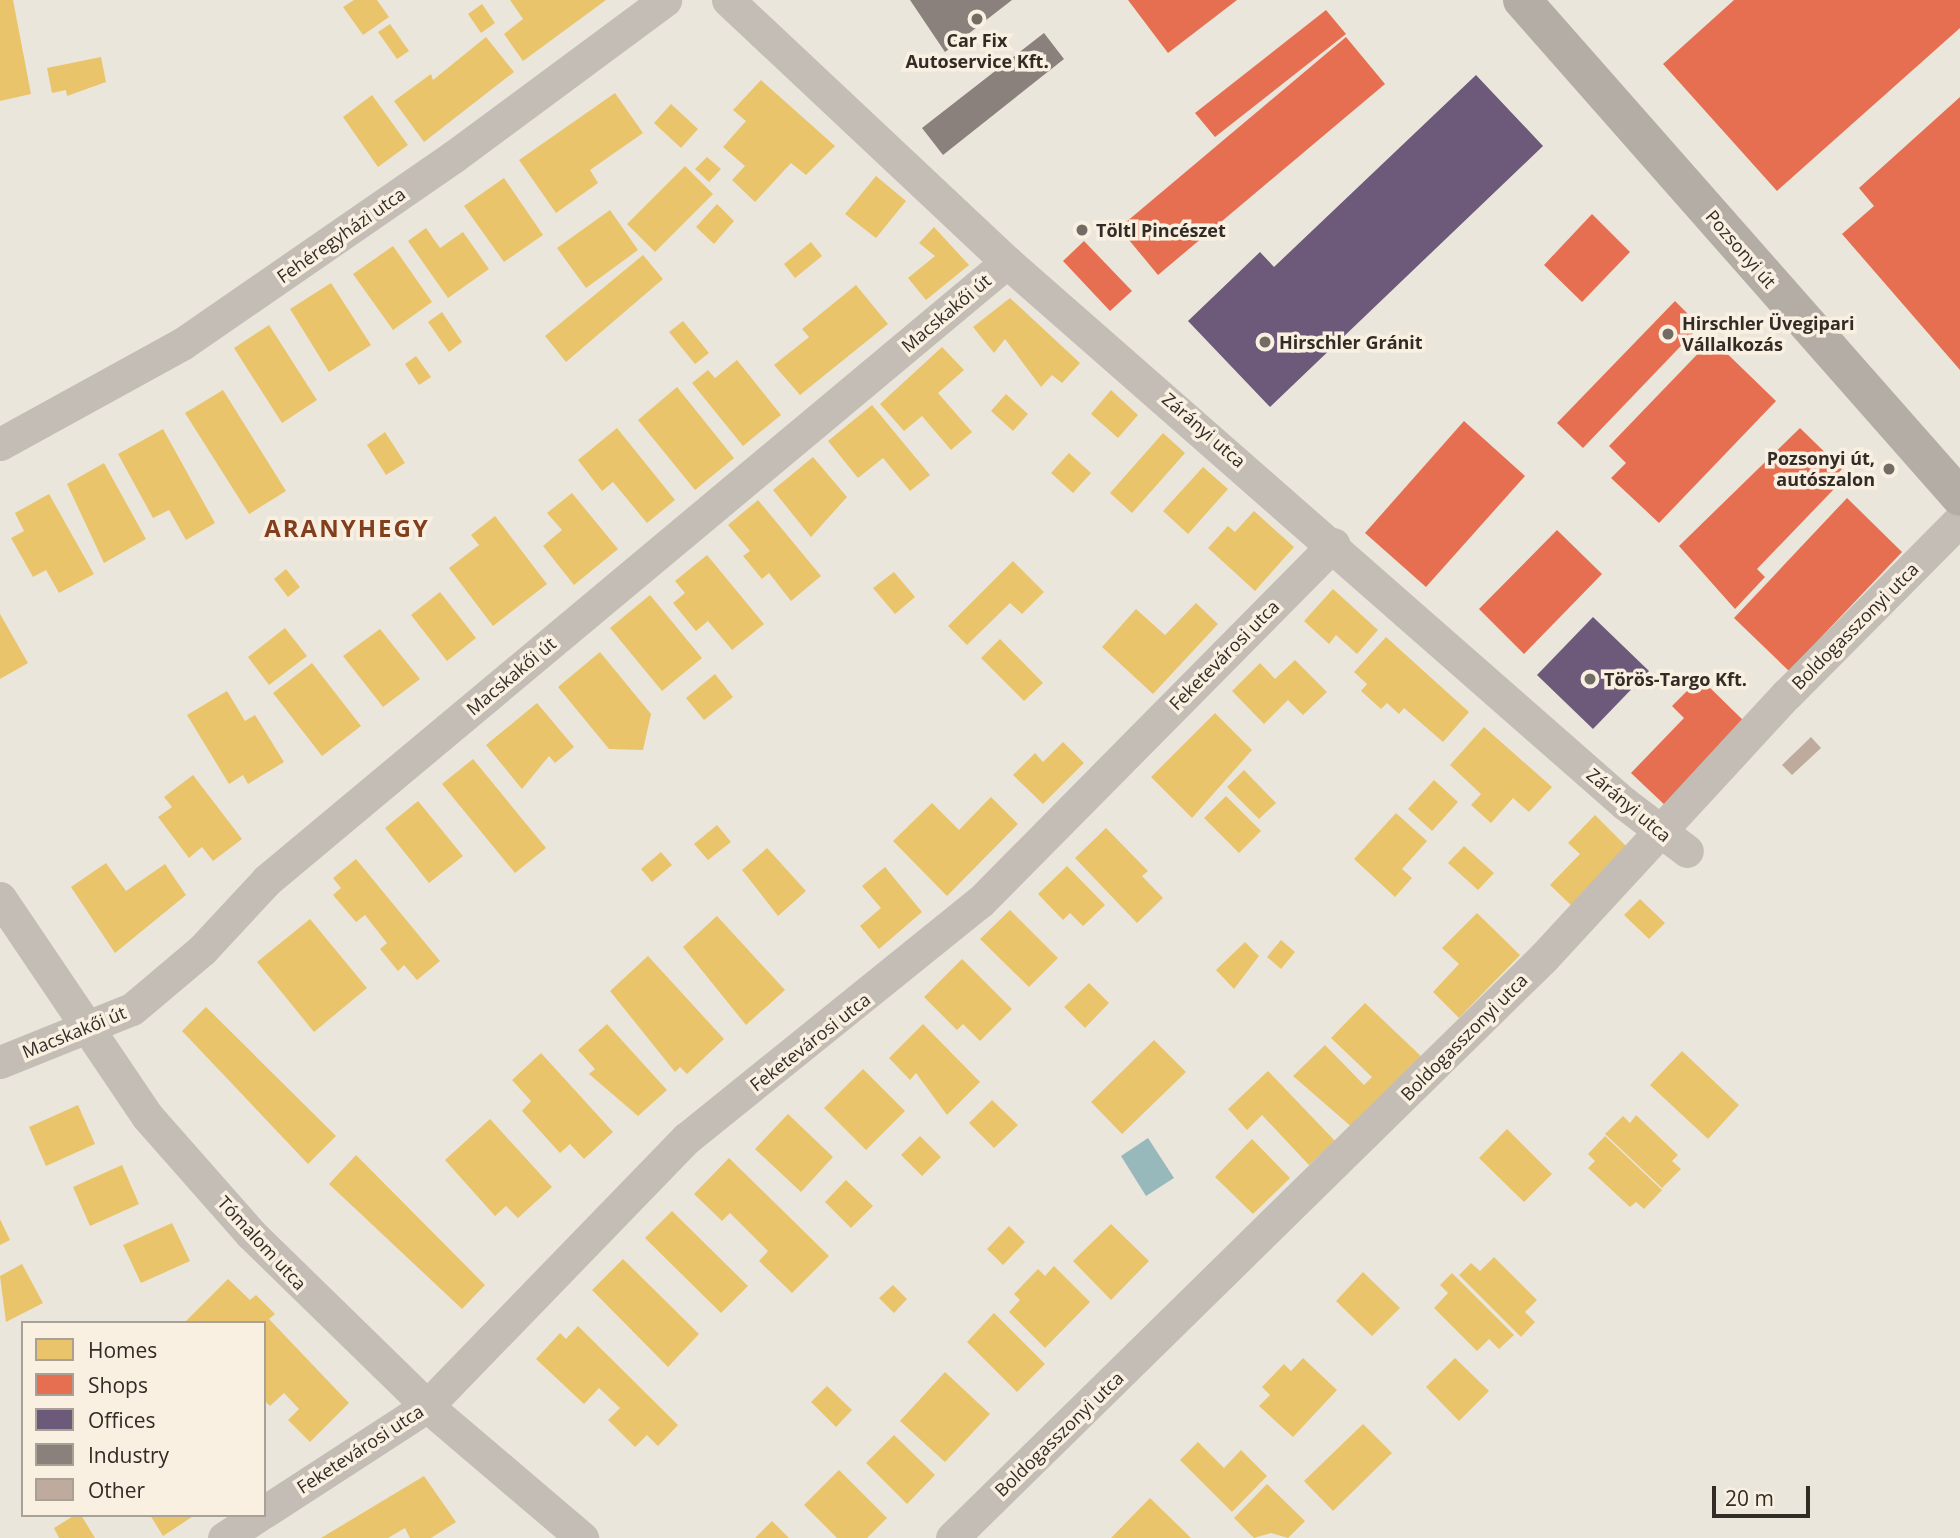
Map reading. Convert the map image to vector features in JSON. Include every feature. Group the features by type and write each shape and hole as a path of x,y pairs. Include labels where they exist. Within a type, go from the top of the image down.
{"main road":[{"name":"Pozsonyi út","path":"1522,0 1960,497"}],"street":[{"name":"Fehéregyházi utca","path":"0,444 183,344 453,158 665,0"},
{"name":"Zárányi utca","path":"728,0 1007,262 1334,544 1674,843"},
{"name":"Macskakői út","path":"0,1062 88,1029 132,1009 202,950 267,880 1007,262"},
{"name":"Boldogasszonyi utca","path":"952,1538 1674,843 1787,694 1960,520"},
{"name":"Feketevárosi utca","path":"266,1511 427,1406 687,1138 980,902 1334,544"},
{"name":"Tómalom utca","path":"0,898 147,1116 251,1234 427,1406 582,1538"},
{"path":"223,1538 256,1517"}],"water":[{"path":"1148,1138 1174,1178 1146,1196 1121,1156"}],"building: Homes":[{"path":"0,0 13,0 31,94 0,101"},
{"path":"354,0 377,0 389,17 363,35 343,7"},
{"path":"510,0 606,0 523,61 504,34 523,19"},
{"path":"482,4 495,23 481,33 468,14"},
{"path":"390,24 409,51 397,59 378,32"},
{"path":"486,37 514,72 424,142 394,101 431,74 433,80"},
{"path":"101,57 106,82 67,96 66,90 52,93 47,68"},
{"path":"761,80 835,146 806,175 791,163 755,202 732,180 745,166 723,147 746,121 733,110"},
{"path":"615,93 643,133 590,170 598,183 556,213 519,160"},
{"path":"372,95 408,145 378,167 343,117"},
{"path":"671,104 698,129 681,148 654,123"},
{"path":"707,157 721,169 709,182 695,169"},
{"path":"685,166 713,194 655,252 627,224"},
{"path":"876,176 906,201 876,238 845,214"},
{"path":"504,178 543,235 504,262 464,206"},
{"path":"717,204 734,221 714,244 696,227"},
{"path":"610,210 638,250 586,288 557,248"},
{"path":"934,227 969,265 926,300 908,278 935,256 919,243"},
{"path":"426,228 440,248 463,232 489,269 448,298 408,241"},
{"path":"811,242 822,256 795,278 784,264"},
{"path":"393,246 432,302 393,330 353,274"},
{"path":"643,255 663,279 566,362 545,336"},
{"path":"331,283 371,345 329,372 290,309"},
{"path":"856,285 888,324 800,395 774,365 809,337 802,329"},
{"path":"1010,298 1080,363 1062,383 1052,375 1041,387 1005,339 994,353 973,327"},
{"path":"442,312 462,342 449,352 428,322"},
{"path":"683,321 709,353 695,364 669,332"},
{"path":"269,325 317,400 282,423 234,348"},
{"path":"942,347 964,370 938,393 972,432 951,450 922,416 904,431 880,404"},
{"path":"416,356 431,377 419,385 405,364"},
{"path":"737,360 781,415 743,446 692,383 708,370 715,378"},
{"path":"677,387 734,458 695,490 638,420"},
{"path":"223,390 286,491 249,514 185,413"},
{"path":"1111,390 1138,415 1118,438 1091,414"},
{"path":"1006,394 1028,414 1013,431 991,411"},
{"path":"872,405 930,475 910,491 883,458 858,478 828,441"},
{"path":"617,428 675,500 647,523 613,482 602,491 578,460"},
{"path":"163,429 215,523 186,540 169,510 153,518 118,454"},
{"path":"385,432 405,463 386,475 367,445"},
{"path":"1163,433 1185,453 1132,513 1110,493"},
{"path":"1069,453 1091,473 1073,493 1051,473"},
{"path":"813,457 847,497 811,537 773,490"},
{"path":"104,463 146,539 104,563 67,484"},
{"path":"1203,467 1228,489 1188,534 1163,511"},
{"path":"572,493 618,549 574,585 543,546 562,530 547,513"},
{"path":"49,494 94,574 59,593 46,570 33,577 11,538 24,531 15,513"},
{"path":"758,500 821,576 791,601 769,573 762,579 743,556 750,551 728,525"},
{"path":"1254,511 1294,547 1255,591 1208,548 1228,526 1235,532"},
{"path":"495,516 547,584 493,626 449,568 479,545 471,535"},
{"path":"707,555 764,624 732,650 708,621 696,631 673,603 685,593 675,581"},
{"path":"1013,561 1044,592 1022,614 1010,603 967,645 948,626"},
{"path":"286,569 300,587 288,597 274,579"},
{"path":"894,572 915,597 895,614 873,588"},
{"path":"1333,589 1378,630 1357,654 1336,635 1329,644 1304,621"},
{"path":"440,592 476,638 447,661 411,615"},
{"path":"650,595 702,658 662,691 610,628"},
{"path":"1196,603 1218,624 1153,694 1102,647 1136,609 1165,635"},
{"path":"0,614 28,663 0,679"},
{"path":"285,628 307,656 269,685 248,657"},
{"path":"380,629 420,679 383,707 343,656"},
{"path":"1386,637 1469,712 1443,742 1404,708 1399,714 1387,703 1381,709 1361,691 1367,684 1354,672"},
{"path":"1000,639 1043,683 1024,701 981,658"},
{"path":"600,652 651,714 643,750 609,749 558,687"},
{"path":"1295,660 1327,692 1303,715 1288,700 1264,724 1232,691 1260,663 1275,679"},
{"path":"312,663 361,726 322,756 273,693"},
{"path":"715,674 733,697 704,720 686,698"},
{"path":"227,691 245,721 255,715 284,762 248,784 243,775 229,784 187,715"},
{"path":"537,703 574,747 555,763 549,756 522,789 486,745"},
{"path":"1215,713 1252,750 1192,818 1151,777"},
{"path":"1484,727 1552,787 1529,812 1513,798 1491,823 1471,805 1481,794 1450,765"},
{"path":"1063,742 1084,763 1043,804 1013,775 1035,753 1043,762"},
{"path":"473,759 546,848 515,873 442,784"},
{"path":"1244,770 1276,803 1259,819 1227,787"},
{"path":"193,775 242,839 213,861 202,847 189,858 158,817 172,807 164,797"},
{"path":"1434,780 1458,802 1432,831 1408,809"},
{"path":"1226,796 1261,831 1239,853 1204,818"},
{"path":"991,797 1018,824 947,896 893,841 932,803 959,830"},
{"path":"418,801 463,856 429,883 385,828"},
{"path":"1396,813 1427,841 1402,869 1412,878 1395,897 1354,859"},
{"path":"1595,815 1630,850 1574,908 1550,885 1580,854 1568,843"},
{"path":"717,825 731,842 708,860 694,844"},
{"path":"1106,828 1148,871 1142,876 1163,898 1137,923 1075,858"},
{"path":"1464,846 1494,873 1478,890 1448,863"},
{"path":"767,848 806,891 778,916 742,870"},
{"path":"661,852 672,865 652,882 641,869"},
{"path":"356,859 440,961 417,980 404,965 398,971 380,949 387,943 365,915 356,922 333,895 341,888 333,878"},
{"path":"106,863 126,891 165,864 186,895 115,953 71,887"},
{"path":"1067,866 1105,905 1083,926 1070,913 1063,920 1038,894"},
{"path":"885,867 922,912 879,949 860,926 881,908 862,886"},
{"path":"1640,899 1665,923 1649,939 1624,915"},
{"path":"1010,910 1058,958 1029,987 980,939"},
{"path":"1477,913 1520,955 1459,1018 1433,992 1459,964 1442,948"},
{"path":"717,916 785,990 746,1025 683,947"},
{"path":"310,919 367,988 314,1032 257,962"},
{"path":"1281,940 1295,952 1281,969 1267,957"},
{"path":"1245,942 1259,956 1234,989 1216,970"},
{"path":"648,956 724,1039 687,1074 680,1067 675,1072 610,991"},
{"path":"962,959 1012,1009 980,1041 963,1024 957,1030 924,997"},
{"path":"1089,983 1109,1003 1085,1028 1064,1007"},
{"path":"1365,1003 1424,1059 1354,1129 1293,1076 1325,1045 1364,1085 1372,1077 1331,1038"},
{"path":"206,1007 336,1136 308,1164 182,1031"},
{"path":"607,1024 667,1090 638,1116 589,1074 595,1069 578,1050"},
{"path":"923,1024 980,1082 947,1115 916,1073 910,1080 889,1058"},
{"path":"1154,1040 1186,1072 1122,1134 1091,1102"},
{"path":"1682,1051 1739,1105 1708,1139 1650,1085"},
{"path":"541,1053 613,1132 584,1159 570,1144 560,1153 522,1111 531,1101 512,1080"},
{"path":"863,1069 905,1111 866,1150 824,1108"},
{"path":"1268,1071 1335,1141 1309,1165 1262,1115 1247,1130 1228,1109"},
{"path":"992,1100 1018,1125 994,1148 969,1123"},
{"path":"78,1105 95,1144 46,1166 29,1127"},
{"path":"788,1114 833,1157 801,1192 755,1149"},
{"path":"1636,1115 1678,1155 1672,1161 1681,1169 1662,1188 1605,1134 1623,1116 1630,1123"},
{"path":"490,1119 552,1187 518,1218 506,1206 495,1216 445,1160"},
{"path":"1507,1129 1552,1174 1524,1202 1479,1158"},
{"path":"920,1136 941,1157 922,1176 901,1155"},
{"path":"1605,1136 1662,1190 1644,1209 1636,1202 1630,1207 1588,1168 1595,1161 1588,1154"},
{"path":"1252,1139 1290,1178 1253,1214 1215,1177"},
{"path":"356,1155 485,1285 462,1309 329,1184"},
{"path":"729,1158 829,1256 792,1293 759,1261 768,1251 730,1213 722,1221 694,1194"},
{"path":"122,1165 139,1204 90,1226 73,1187"},
{"path":"846,1180 873,1206 851,1228 825,1202"},
{"path":"672,1211 748,1286 721,1313 645,1238"},
{"path":"0,1219 10,1240 0,1245"},
{"path":"172,1223 190,1261 141,1283 123,1245"},
{"path":"1111,1224 1149,1261 1111,1300 1073,1261"},
{"path":"1009,1226 1025,1242 1003,1265 987,1249"},
{"path":"1494,1257 1537,1300 1525,1312 1535,1322 1521,1337 1459,1275 1471,1263 1480,1271"},
{"path":"623,1259 699,1334 668,1367 592,1290"},
{"path":"22,1264 43,1303 6,1322 0,1276"},
{"path":"1054,1266 1090,1302 1045,1348 1009,1312 1020,1300 1014,1294 1038,1269 1045,1276"},
{"path":"1363,1272 1400,1308 1372,1336 1336,1301"},
{"path":"1452,1273 1514,1335 1499,1349 1489,1339 1477,1351 1434,1308 1448,1293 1440,1285"},
{"path":"228,1279 250,1300 256,1295 275,1314 269,1319 349,1403 310,1442 288,1420 299,1409 284,1393 270,1406 266,1402 266,1321 186,1321"},
{"path":"893,1285 907,1299 894,1313 879,1298"},
{"path":"994,1313 1045,1364 1017,1392 967,1342"},
{"path":"578,1326 678,1425 658,1446 647,1435 635,1447 608,1420 620,1408 599,1388 584,1404 536,1359 560,1333 566,1339"},
{"path":"1303,1358 1337,1390 1293,1437 1259,1406 1270,1395 1262,1387 1284,1364 1291,1371"},
{"path":"1455,1358 1489,1391 1459,1421 1426,1387"},
{"path":"945,1372 990,1414 945,1462 900,1421"},
{"path":"827,1386 852,1410 836,1427 811,1402"},
{"path":"1363,1424 1392,1453 1333,1511 1304,1481"},
{"path":"894,1435 935,1475 907,1504 866,1463"},
{"path":"1198,1442 1224,1468 1241,1450 1267,1476 1232,1512 1180,1460"},
{"path":"839,1470 887,1518 867,1538 837,1538 804,1505"},
{"path":"424,1476 456,1522 431,1538 410,1538 405,1528 388,1538 321,1538"},
{"path":"1267,1484 1305,1521 1288,1538 1271,1533 1254,1538 1234,1518"},
{"path":"1150,1498 1191,1538 1111,1538"},
{"path":"72,1517 82,1517 95,1538 59,1538 54,1528"},
{"path":"151,1517 192,1517 163,1536"},
{"path":"772,1521 789,1538 755,1538"}],"building: Shops":[{"path":"1128,0 1237,0 1168,53"},
{"path":"1734,0 1960,0 1960,28 1777,191 1663,64"},
{"path":"1326,10 1346,34 1215,137 1195,113"},
{"path":"1346,37 1385,84 1158,275 1119,228"},
{"path":"1960,97 1960,370 1842,234 1874,206 1859,188"},
{"path":"1592,214 1630,252 1582,302 1544,265"},
{"path":"1084,241 1132,291 1110,311 1063,261"},
{"path":"1675,301 1700,326 1583,448 1557,423"},
{"path":"1712,339 1776,401 1659,523 1611,478 1626,463 1609,446"},
{"path":"1464,421 1525,476 1426,587 1365,533"},
{"path":"1800,428 1842,469 1829,483 1834,489 1757,569 1765,577 1735,609 1679,546"},
{"path":"1847,498 1902,552 1789,671 1734,618"},
{"path":"1557,530 1602,574 1524,654 1479,609"},
{"path":"1700,678 1748,725 1668,808 1631,773 1684,718 1672,706"}],"building: Offices":[{"path":"1476,75 1543,146 1270,407 1188,321 1260,252 1274,267"},
{"path":"1593,617 1649,671 1593,729 1537,675"}],"building: Industry":[{"path":"910,0 1012,0 945,52"},
{"path":"1044,33 1064,59 943,155 922,128"}],"building: Other":[{"path":"1811,737 1821,748 1792,775 1782,765"}],"place":[{"name":"Car Fix Autoservice Kft.","path":"977,19"},
{"name":"Töltl Pincészet","path":"1082,230"},
{"name":"Hirschler Üvegipari Vállalkozás","path":"1668,334"},
{"name":"Hirschler Gránit","path":"1265,342"},
{"name":"Pozsonyi út, autószalon","path":"1889,469"},
{"name":"Törös-Targo Kft.","path":"1590,679"}],"district":[{"name":"ARANYHEGY","path":"347,528"}]}
